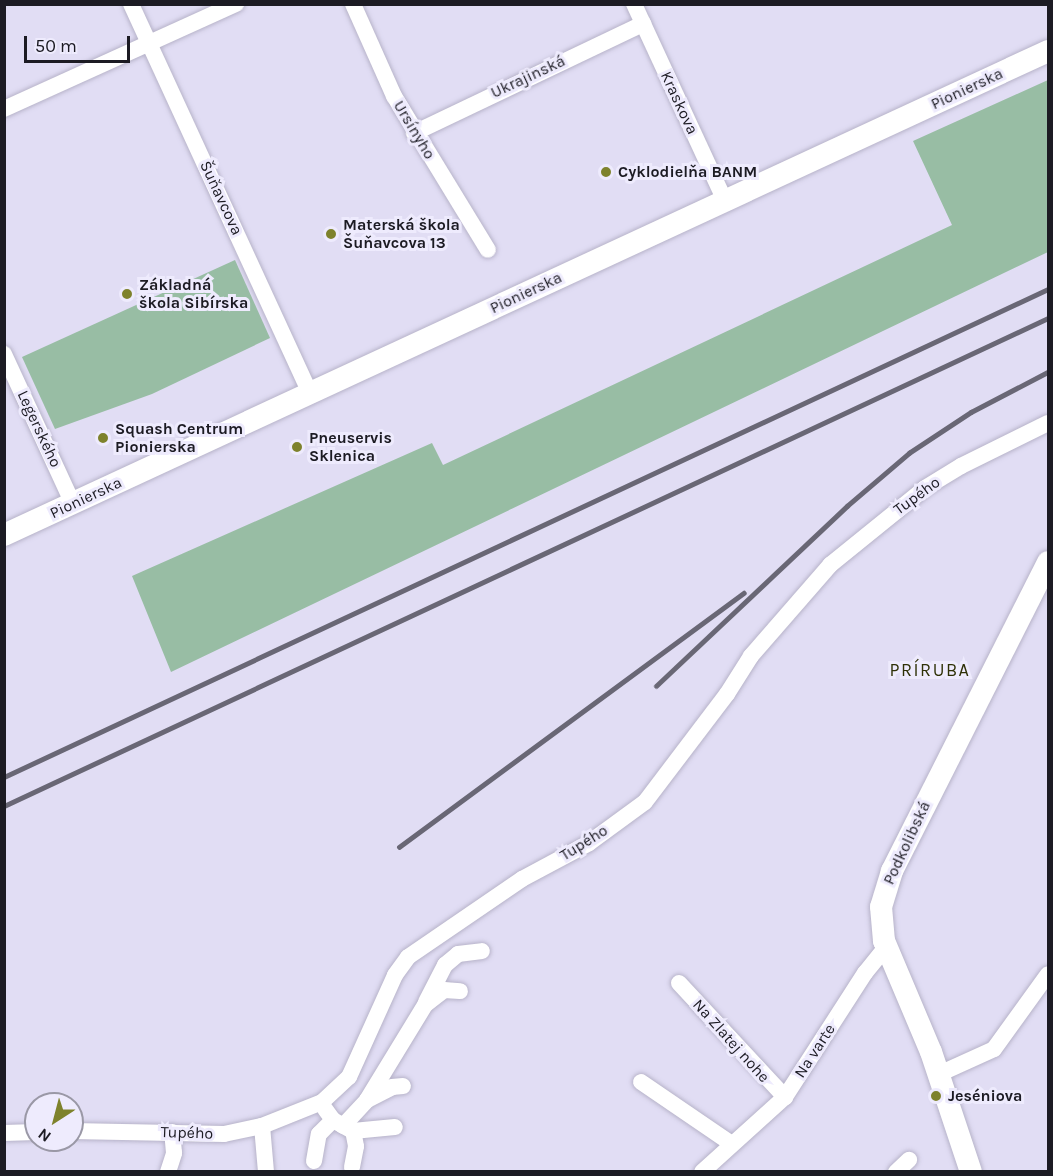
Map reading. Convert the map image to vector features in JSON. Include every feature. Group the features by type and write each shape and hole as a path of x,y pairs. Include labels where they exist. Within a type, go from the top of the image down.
{"street":[{"name":"Šuňavcova","path":"131,4 310,393"},
{"path":"4,109 236,4"},
{"name":"Ursínyho","path":"353,4 414,133 488,250"},
{"name":"Kraskova","path":"634,4 725,201"},
{"name":"Ukrajinská","path":"414,133 643,24"},
{"name":"Pionierska","path":"4,535 1048,51"},
{"name":"Legerského","path":"4,354 73,504"},
{"name":"Tupého","path":"84,1131 224,1134 254,1128 317,1105 350,1077 395,975 408,957 522,879 590,843 645,802 728,694 752,656 830,566 925,488 1048,423"},
{"name":"Podkolibská","path":"971,1172 939,1074 886,947 881,907 892,871 1048,562"},
{"name":"Na varte","path":"702,1172 784,1097 886,947"},
{"path":"367,1100 425,1005 445,964 458,954 482,951"},
{"path":"939,1074 994,1049 1048,974"},
{"name":"Na Zlatej nohe","path":"679,982 784,1097"},
{"path":"425,1005 444,990 460,991"},
{"path":"640,1082 732,1144"},
{"path":"314,1161 319,1134 367,1100 392,1086 404,1086"},
{"path":"339,1122 395,1127"},
{"path":"339,1122 356,1146 352,1167"},
{"path":"254,1128 266,1172"},
{"path":"4,1133 24,1132"},
{"path":"168,1172 174,1153 172,1132"},
{"path":"896,1172 909,1160"}],"green space":[{"path":"1048,80 1048,252 171,672 132,576 432,443 443,465 952,225 913,141"},
{"path":"235,260 270,338 152,394 55,429 22,357"}],"railway":[{"path":"4,777 1048,289"},
{"path":"4,806 1048,318"},
{"path":"656,686 847,506 909,453 971,412 1048,372"},
{"path":"399,847 744,593"}],"place":[{"name":"Cyklodielňa BANM","path":"606,172"},
{"name":"Materská škola Šuňavcova 13","path":"331,234"},
{"name":"Základná škola Sibírska","path":"127,294"},
{"name":"Squash Centrum Pionierska","path":"103,438"},
{"name":"Pneuservis Sklenica","path":"297,447"},
{"name":"Jeséniova","path":"936,1096"}],"district":[{"name":"PRÍRUBA","path":"930,670"}]}
